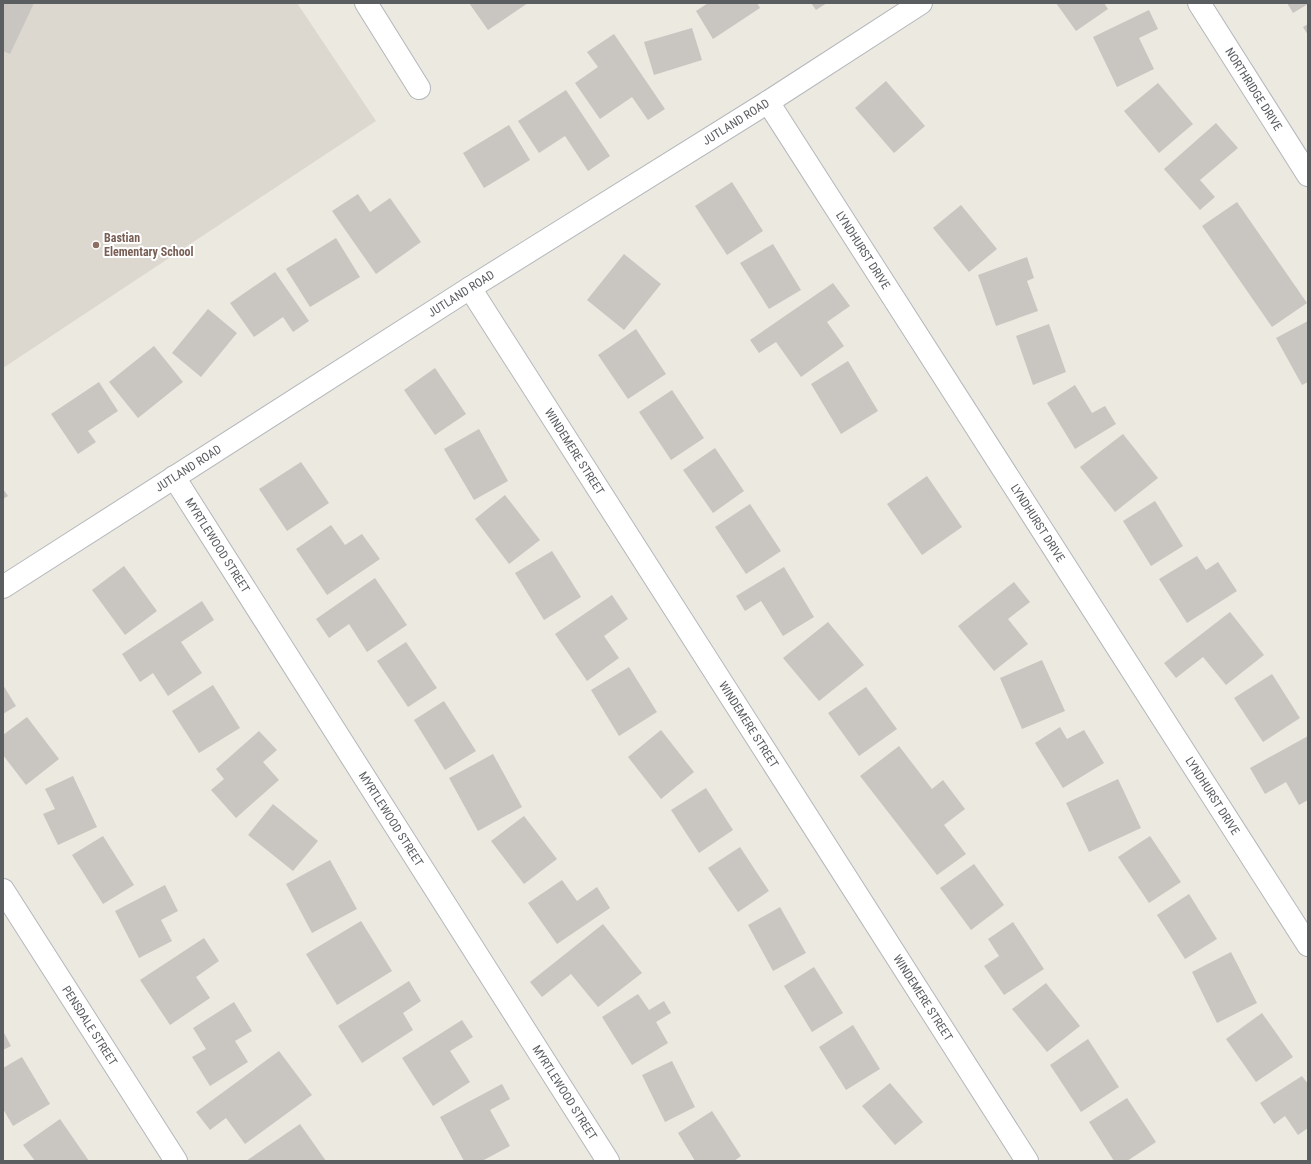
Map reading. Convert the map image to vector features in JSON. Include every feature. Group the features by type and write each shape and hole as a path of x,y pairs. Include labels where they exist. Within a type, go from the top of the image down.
{"street":[{"path":"366,3 420,88"},
{"name":"JUTLAND ROAD","path":"3,587 470,288 768,102 921,3"},
{"name":"NORTHRIDGE DRIVE","path":"1199,3 1308,174"},
{"name":"LYNDHURST DRIVE","path":"768,102 1308,945"},
{"name":"WINDEMERE STREET","path":"470,288 1027,1161"},
{"name":"MYRTLEWOOD STREET","path":"174,477 608,1161"},
{"name":"PENSDALE STREET","path":"3,890 176,1161"}],"shaded area":[{"name":"Bastian Elementary School","path":"3,3 297,3 376,121 3,368"}],"building":[{"path":"3,3 34,3 10,54 3,51"},
{"path":"469,3 528,3 488,30"},
{"path":"708,3 757,3 760,8 713,39 696,11"},
{"path":"811,3 827,3 816,10"},
{"path":"1056,3 1104,3 1108,9 1076,31"},
{"path":"1287,3 1308,3 1308,4 1293,13"},
{"path":"1149,10 1158,29 1139,38 1154,69 1117,87 1093,37"},
{"path":"1308,24 1308,35 1303,27"},
{"path":"692,28 702,60 654,75 644,42"},
{"path":"614,34 665,109 648,120 632,97 600,119 575,83 598,67 587,52"},
{"path":"886,81 925,126 894,153 855,108"},
{"path":"1158,83 1193,124 1159,153 1124,111"},
{"path":"566,90 610,156 588,171 565,136 539,153 518,121"},
{"path":"1216,123 1238,148 1200,180 1215,197 1200,210 1164,169"},
{"path":"509,125 530,160 484,188 463,153"},
{"path":"732,182 763,231 727,255 695,206"},
{"path":"358,194 370,212 390,198 421,242 376,274 332,211"},
{"path":"1237,202 1307,303 1272,327 1202,226"},
{"path":"961,205 997,249 969,272 933,228"},
{"path":"336,238 360,277 310,307 286,269"},
{"path":"773,244 801,290 769,309 740,263"},
{"path":"624,254 661,284 624,330 587,300"},
{"path":"1027,257 1034,278 1027,281 1038,311 996,326 978,275"},
{"path":"275,272 309,321 293,332 283,317 254,337 230,303"},
{"path":"833,283 850,306 827,322 844,346 801,377 776,342 759,353 750,340"},
{"path":"208,309 237,333 201,377 172,353"},
{"path":"1308,321 1308,382 1302,385 1276,338"},
{"path":"1049,324 1066,372 1033,385 1016,336"},
{"path":"636,329 666,374 628,399 598,355"},
{"path":"154,346 183,382 138,418 109,382"},
{"path":"848,361 878,411 841,434 811,384"},
{"path":"435,368 466,414 435,435 404,390"},
{"path":"99,382 118,411 88,431 96,442 78,454 51,414"},
{"path":"1075,385 1092,413 1105,406 1116,424 1075,449 1047,403"},
{"path":"672,390 704,438 671,460 639,412"},
{"path":"479,429 508,481 474,500 444,449"},
{"path":"1123,434 1158,478 1115,512 1080,467"},
{"path":"715,448 744,491 713,513 683,470"},
{"path":"301,462 329,503 287,531 259,489"},
{"path":"927,476 962,527 922,555 887,504"},
{"path":"3,489 8,496 3,499"},
{"path":"505,495 540,540 509,564 475,519"},
{"path":"1155,501 1183,546 1151,566 1123,521"},
{"path":"750,504 781,551 746,574 715,527"},
{"path":"331,525 345,545 362,534 380,559 327,595 296,549"},
{"path":"552,551 581,597 544,620 515,573"},
{"path":"1197,556 1206,570 1218,562 1237,591 1187,623 1159,579"},
{"path":"124,566 157,611 125,635 92,590"},
{"path":"784,567 814,617 783,636 761,601 745,611 736,596"},
{"path":"375,578 407,625 367,652 349,624 329,638 316,619"},
{"path":"1014,582 1030,602 1008,619 1028,644 994,671 958,626"},
{"path":"612,595 628,619 604,636 619,658 587,681 555,634"},
{"path":"202,601 214,620 181,642 202,673 168,696 153,673 140,682 122,654"},
{"path":"1230,612 1264,655 1226,685 1203,657 1176,678 1164,663"},
{"path":"828,622 864,665 819,701 783,658"},
{"path":"406,642 437,688 408,707 377,661"},
{"path":"1042,660 1065,711 1022,729 1000,678"},
{"path":"629,667 657,712 619,736 591,690"},
{"path":"1272,674 1300,718 1263,742 1234,698"},
{"path":"3,685 16,706 3,714"},
{"path":"213,685 240,728 199,753 172,711"},
{"path":"866,687 897,729 859,756 828,713"},
{"path":"444,701 476,751 445,770 414,720"},
{"path":"27,717 59,759 26,785 3,755 3,735"},
{"path":"1060,727 1067,739 1084,730 1104,763 1063,788 1035,743"},
{"path":"661,730 694,772 661,799 628,757"},
{"path":"259,731 277,750 263,762 279,780 236,818 211,790 224,779 216,769"},
{"path":"1308,736 1308,800 1299,805 1286,782 1265,794 1250,768"},
{"path":"899,746 932,789 943,780 965,809 944,825 966,854 937,875 860,776"},
{"path":"493,754 522,807 478,831 449,778"},
{"path":"73,776 97,827 58,845 43,814 55,809 45,789"},
{"path":"1118,779 1141,828 1089,852 1066,803"},
{"path":"706,788 733,830 699,853 671,810"},
{"path":"273,804 318,841 293,871 248,835"},
{"path":"524,816 557,859 524,884 491,841"},
{"path":"103,836 134,885 103,904 72,855"},
{"path":"1150,836 1181,882 1149,903 1118,857"},
{"path":"740,847 769,891 738,912 708,868"},
{"path":"330,860 357,909 312,933 286,884"},
{"path":"974,864 1004,905 971,930 940,888"},
{"path":"562,880 577,901 597,887 610,908 557,944 528,903"},
{"path":"165,885 178,911 161,920 172,941 139,958 115,911"},
{"path":"1189,894 1217,939 1185,959 1157,915"},
{"path":"780,907 806,953 773,971 748,925"},
{"path":"361,921 392,971 337,1005 306,954"},
{"path":"1013,922 1044,969 1004,995 984,966 999,956 988,939"},
{"path":"603,924 642,973 598,1007 571,974 542,997 530,982"},
{"path":"204,938 219,961 196,977 210,998 170,1025 140,980"},
{"path":"1231,952 1257,1003 1217,1023 1192,972"},
{"path":"814,967 843,1013 812,1032 784,986"},
{"path":"409,981 421,1001 403,1013 413,1030 362,1063 338,1026"},
{"path":"1046,983 1080,1026 1047,1052 1012,1009"},
{"path":"638,994 649,1010 664,1001 671,1013 656,1022 668,1043 632,1065 602,1017"},
{"path":"234,1002 252,1031 235,1041 248,1062 210,1086 192,1057 206,1049 193,1028"},
{"path":"1262,1013 1293,1057 1256,1082 1226,1039"},
{"path":"462,1020 473,1037 450,1051 470,1082 433,1106 402,1058"},
{"path":"853,1025 880,1069 846,1090 819,1047"},
{"path":"3,1031 11,1046 3,1050"},
{"path":"1088,1039 1119,1087 1081,1112 1050,1065"},
{"path":"279,1051 312,1095 245,1144 226,1118 210,1130 196,1112"},
{"path":"22,1057 50,1104 13,1126 3,1109 3,1068"},
{"path":"672,1061 695,1107 665,1122 642,1075"},
{"path":"1302,1076 1308,1084 1308,1128 1298,1135 1285,1116 1274,1124 1260,1103"},
{"path":"890,1083 923,1122 895,1145 862,1106"},
{"path":"502,1084 510,1099 490,1110 510,1146 482,1161 464,1161 440,1117"},
{"path":"1127,1098 1156,1142 1127,1161 1114,1161 1089,1122"},
{"path":"712,1111 741,1156 734,1161 695,1161 678,1133"},
{"path":"60,1119 89,1161 35,1161 23,1145"},
{"path":"300,1124 326,1161 246,1161"}],"place":[{"name":"Bastian Elementary School","path":"96,245"}]}
